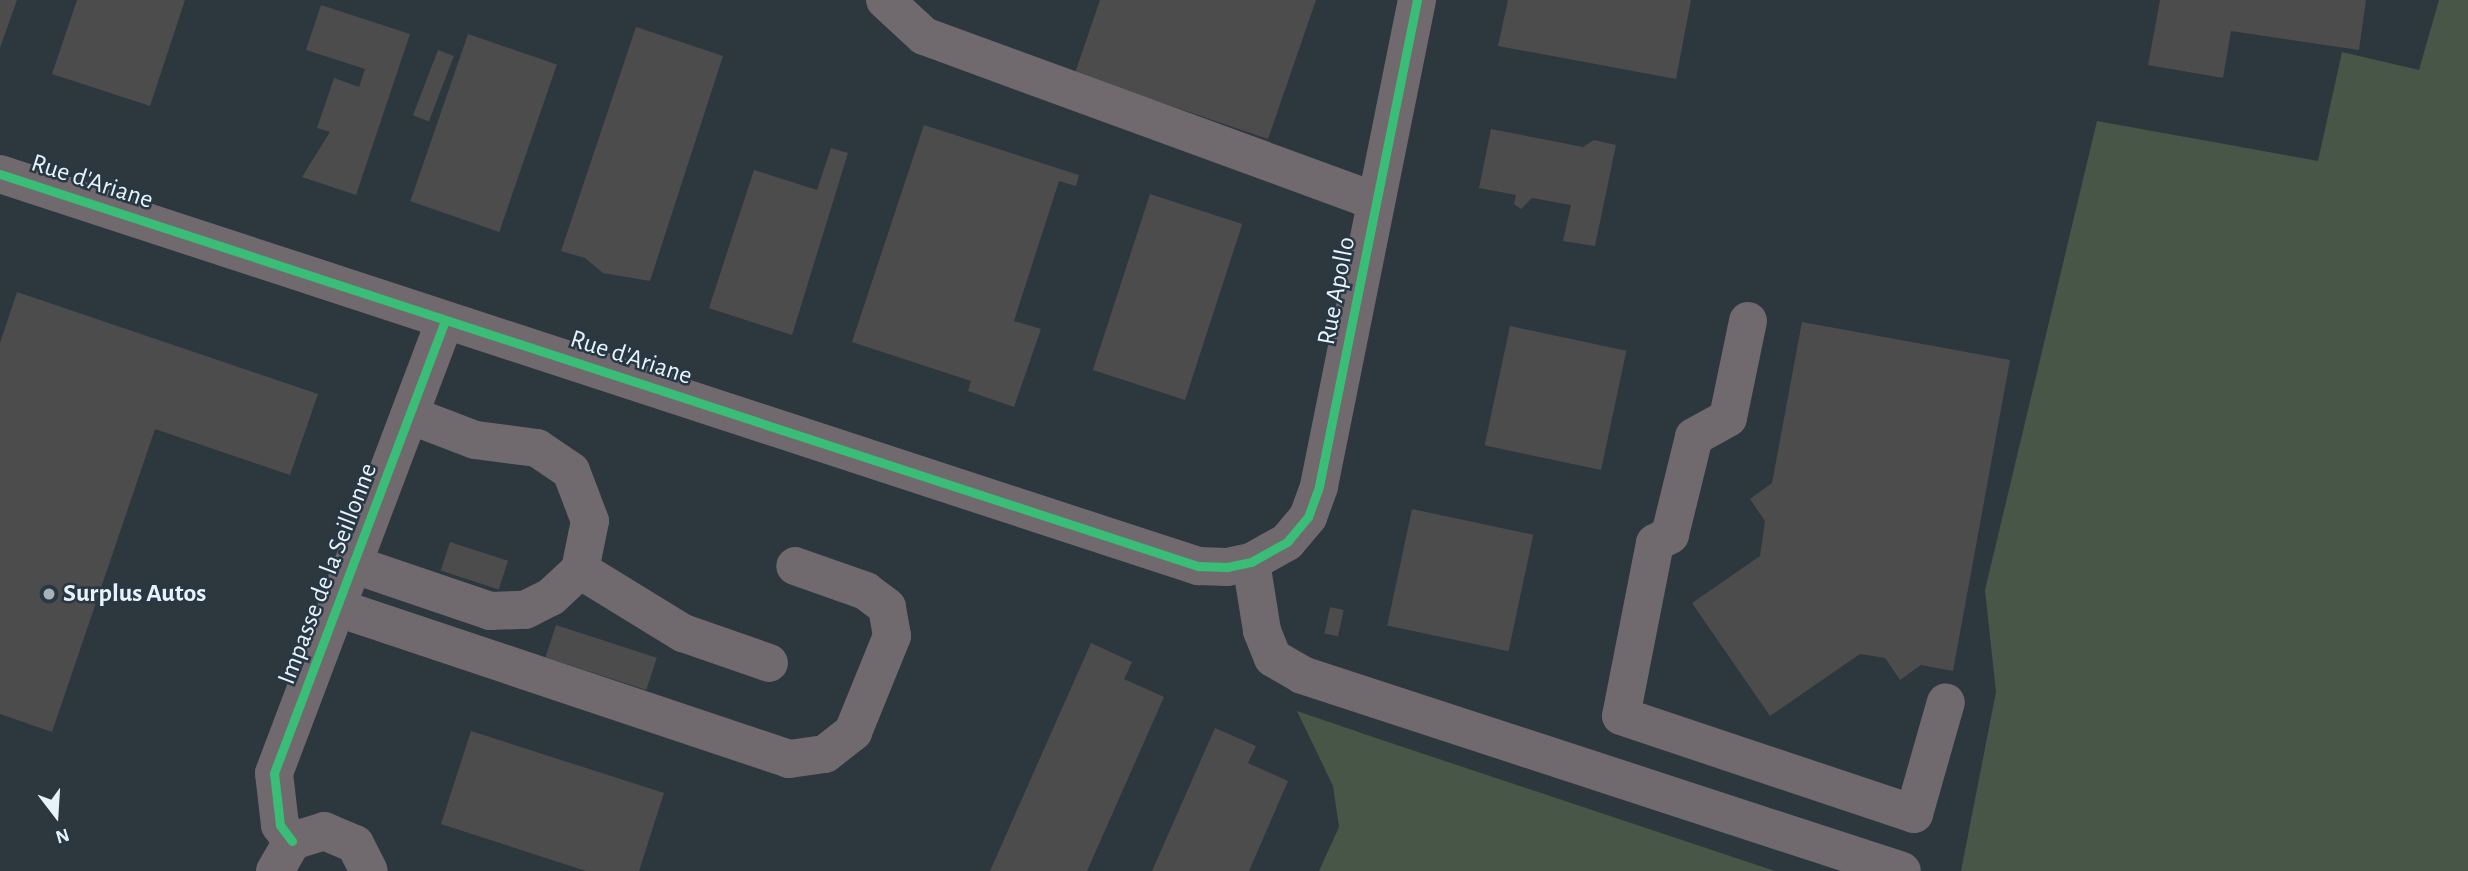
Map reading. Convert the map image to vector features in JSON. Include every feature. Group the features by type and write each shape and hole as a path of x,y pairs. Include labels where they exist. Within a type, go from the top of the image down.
{"street":[{"path":"886,0 924,36 1376,201"},
{"name":"Rue Apollo","path":"1251,562 1287,542 1308,517 1319,486 1418,0"},
{"name":"Rue d'Ariane","path":"0,174 1198,566 1251,562"},
{"name":"Impasse de la Seillonne","path":"369,871 355,844 341,835 324,831 284,856 274,773 355,565 445,320"},
{"path":"1607,774 1655,543 1671,535 1695,437 1728,418 1748,321"},
{"path":"355,565 490,611 525,610 551,597 580,570 590,521 571,471 537,448 475,440 410,415"},
{"path":"1251,562 1262,631 1273,658 1302,675 1902,871"},
{"path":"338,608 789,759 825,754 853,732 892,636 887,607 866,591 795,566"},
{"path":"580,570 683,633 769,663"},
{"path":"1621,716 1914,814 1946,702"}],"green space":[{"path":"2439,0 2468,0 2468,871 1961,871 1996,692 1985,590 2097,121 2318,161 2342,52 2419,70"},
{"path":"1297,711 1775,871 1319,871 1339,827 1333,786"}],"building":[{"path":"0,0 17,0 0,48"},
{"path":"77,0 185,0 150,106 52,74"},
{"path":"1100,0 1316,0 1268,139 1075,73"},
{"path":"1508,0 1691,0 1676,79 1498,46"},
{"path":"2160,0 2366,0 2359,50 2231,31 2223,78 2148,65"},
{"path":"321,5 410,34 356,195 302,177 330,132 317,128 334,78 359,87 365,69 306,50"},
{"path":"636,27 723,56 650,281 603,273 585,258 561,251"},
{"path":"468,34 557,65 499,232 410,201"},
{"path":"438,50 454,56 429,121 413,115"},
{"path":"924,125 1079,175 1076,186 1059,181 1014,321 1041,329 1014,407 968,391 971,381 852,342"},
{"path":"1491,129 1583,147 1594,140 1616,145 1595,246 1563,241 1571,205 1532,198 1521,209 1514,204 1516,195 1479,188"},
{"path":"831,148 848,153 792,335 709,308 754,170 817,190"},
{"path":"1150,194 1242,224 1185,400 1093,370"},
{"name":"Surplus Autos","path":"17,292 318,394 290,475 155,429 52,732 0,714 0,343"},
{"path":"1802,322 2010,360 1953,671 1921,665 1900,680 1885,658 1860,654 1770,716 1692,603 1760,556 1765,521 1750,499 1772,483"},
{"path":"1510,326 1626,351 1601,470 1485,445"},
{"path":"1412,509 1533,535 1509,651 1387,625"},
{"path":"450,542 508,561 499,589 441,571"},
{"path":"1330,607 1344,610 1338,636 1324,633"},
{"path":"556,625 657,658 646,690 545,657"},
{"path":"1091,643 1132,662 1124,679 1164,697 1087,871 990,871"},
{"path":"1215,728 1256,746 1248,763 1288,781 1249,871 1152,871"},
{"path":"471,731 664,793 639,871 586,871 441,824"}],"cycle path":[{"path":"0,174 1198,566 1227,567 1251,562 1287,542 1308,517 1319,486 1417,0"},
{"path":"292,841 280,825 274,773 445,320"}],"place":[{"name":"Surplus Autos","path":"49,594"}]}
